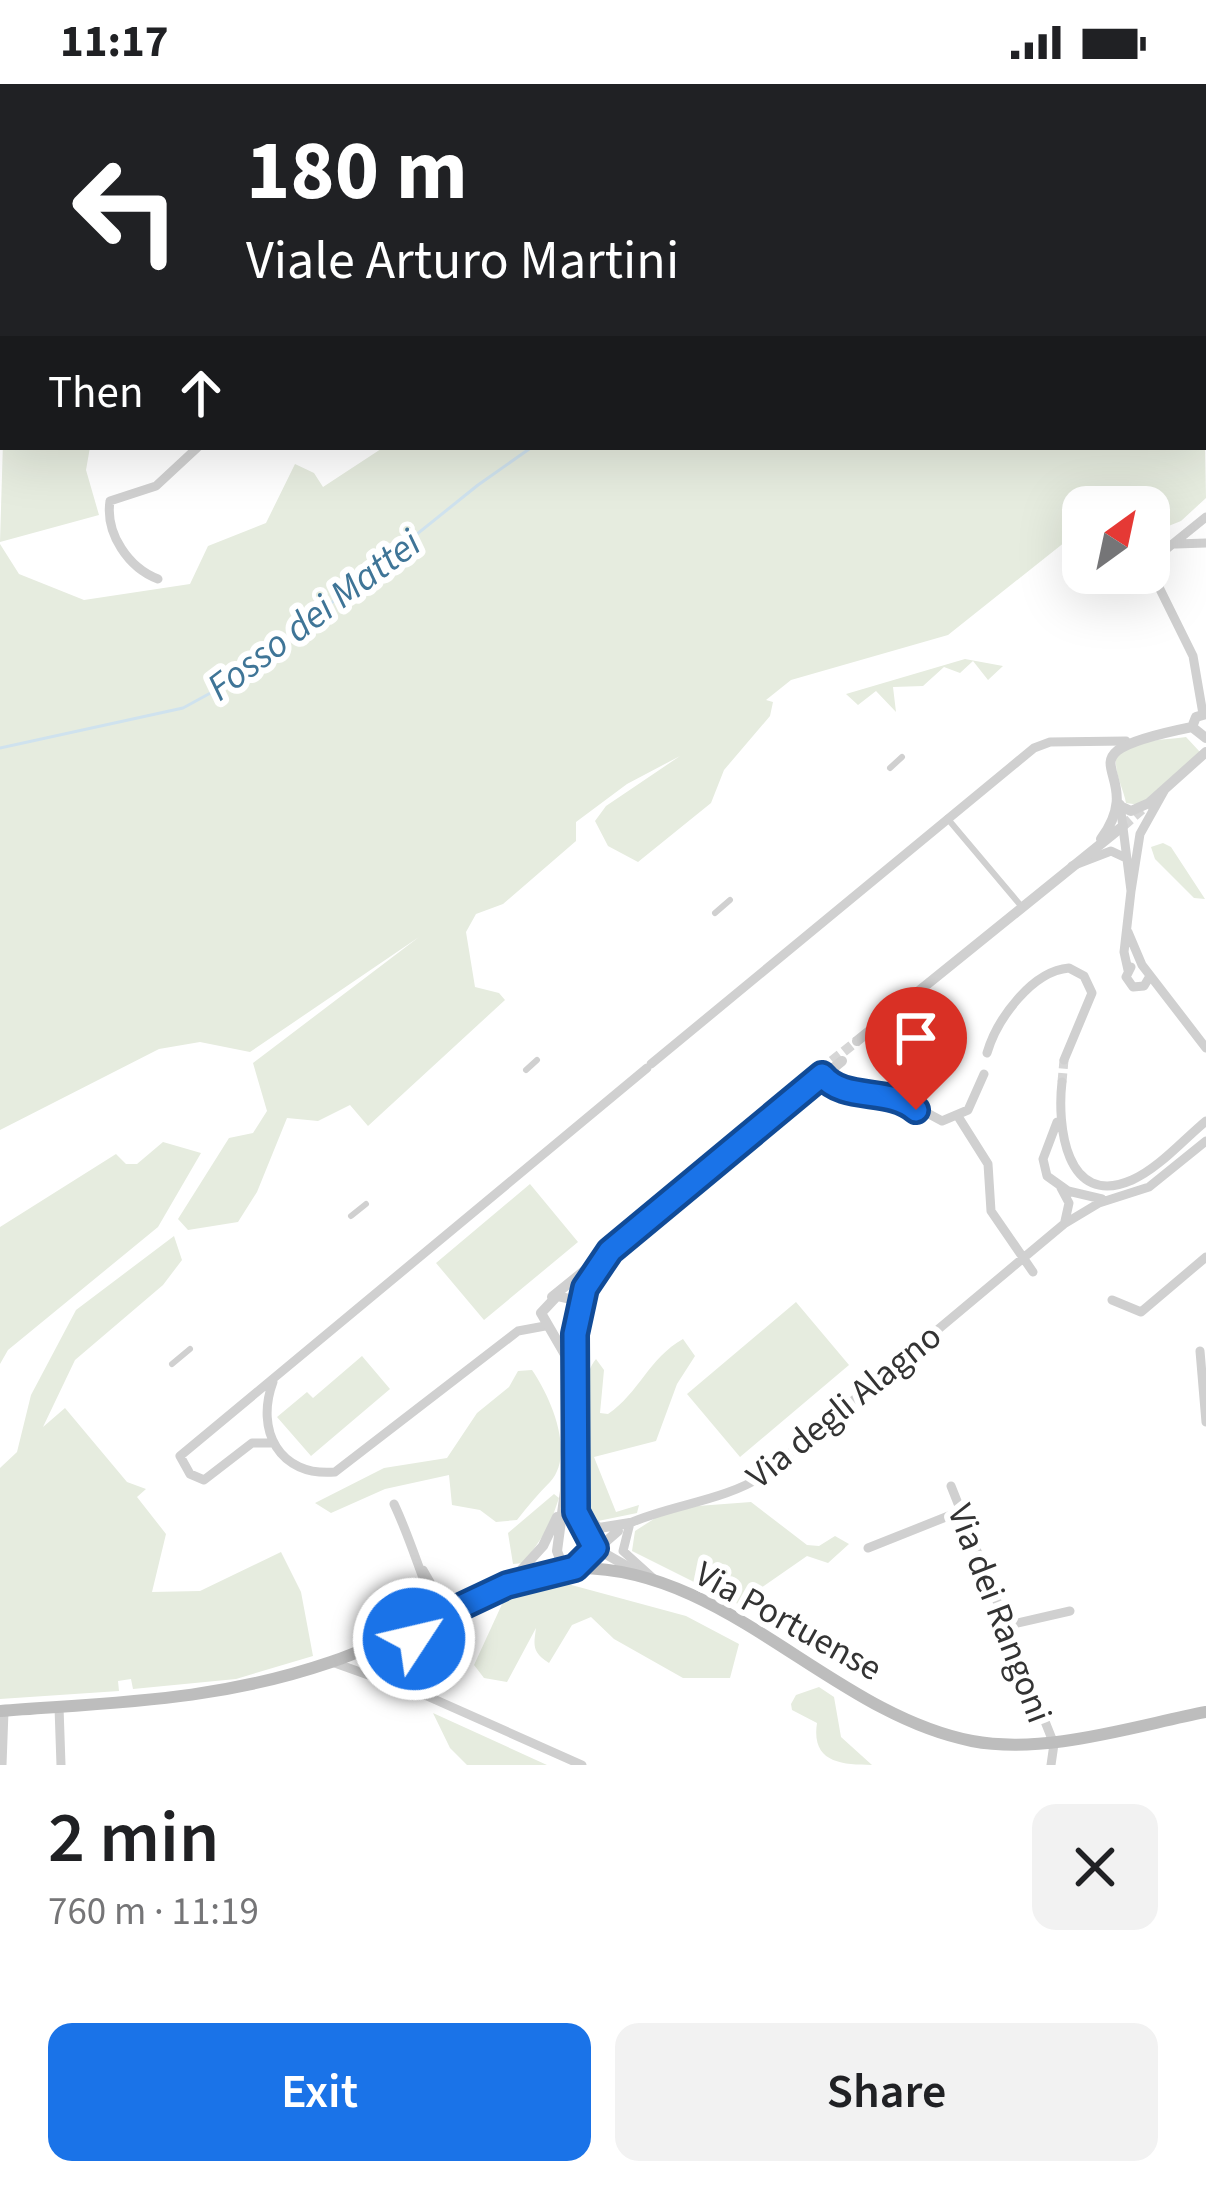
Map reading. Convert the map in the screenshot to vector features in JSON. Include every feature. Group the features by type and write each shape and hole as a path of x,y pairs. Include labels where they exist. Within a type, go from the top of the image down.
{"main road":[{"name":"Via Portuense","path":"2,1711 221,1694 380,1645 507,1585 570,1569 656,1582 710,1605 841,1685 933,1728 982,1742 1051,1739 1206,1712"}],"street":[{"path":"158,579 129,563 110,501 156,486 196,450"},
{"path":"610,1251 577,1317 563,1333 518,1331 335,1472 302,1468 271,1443 252,1443 207,1479 195,1478 184,1467 180,1456 245,1401 1038,746 1126,741 1192,727 1205,714 1193,656 1151,575 1156,557 1206,517"},
{"path":"1176,544 1206,542"},
{"path":"1192,727 1206,738"},
{"path":"1126,741 1108,758 1131,891"},
{"path":"1119,802 1131,811 1149,803 1206,752"},
{"path":"890,767 902,757"},
{"path":"1147,981 1130,985 1131,891 1140,834 1164,790"},
{"path":"1091,850 1111,825 1119,802"},
{"path":"947,818 1023,907"},
{"path":"866,1038 1123,826"},
{"path":"1072,866 1111,851 1126,858"},
{"path":"715,913 730,900"},
{"path":"1128,932 1147,981 1206,1048"},
{"path":"1128,970 1142,965"},
{"path":"987,1053 1010,1009 1049,974 1070,968 1087,980 1091,998 1064,1060"},
{"path":"526,1070 537,1060"},
{"path":"656,1582 595,1548 580,1527 570,1495 567,1358 548,1329 542,1309 831,1067 847,1090 892,1094 932,1119 959,1118 975,1102 984,1074"},
{"path":"1062,1082 1062,1145 1074,1168"},
{"path":"1059,1117 1043,1160 1048,1176 1061,1188 1070,1207 1064,1225"},
{"path":"959,1118 988,1164 991,1210 1033,1272"},
{"path":"1048,1176 1056,1160 1094,1181 1124,1183 1206,1121"},
{"name":"Via degli Alagno","path":"570,1569 629,1523 666,1507 736,1491 764,1475 1064,1225 1106,1200 1149,1187 1206,1141"},
{"path":"1061,1188 1106,1200"},
{"path":"351,1216 366,1204"},
{"path":"1112,1300 1141,1312 1206,1257"},
{"path":"552,1298 566,1297 577,1317 570,1495 557,1551 570,1569"},
{"path":"172,1364 190,1348"},
{"path":"1200,1351 1206,1422"},
{"path":"271,1443 265,1410 275,1377"},
{"name":"Via dei Rangoni","path":"951,1486 1051,1739"},
{"path":"570,1495 583,1518 599,1528 629,1523 623,1551 656,1582"},
{"path":"507,1585 548,1539 570,1495"},
{"path":"394,1504 443,1614"},
{"path":"868,1548 961,1510"},
{"path":"1004,1626 1070,1611"},
{"path":"407,1667 418,1627"},
{"path":"381,1679 372,1665 380,1645 407,1667 428,1696"},
{"path":"332,1662 428,1696 582,1765"},
{"path":"59,1707 61,1765"},
{"path":"2,1711 2,1765"},
{"path":"1051,1739 1051,1765"}],"shaded area":[{"path":"3,450 89,450 86,470 99,515 0,542"},
{"path":"379,450 1205,450 1206,498 1170,525 1170,486 1062,486 1062,544 948,635 791,680 766,700 773,702 770,716 724,770 711,803 638,862 608,846 595,821 606,806 680,756 627,784 576,822 576,841 503,904 476,914 466,932 475,987 499,993 505,1000 368,1126 350,1105 318,1121 287,1118 257,1192 238,1222 188,1230 178,1219 229,1138 253,1133 267,1111 253,1063 419,937 250,1052 200,1042 159,1049 0,1130 0,544 19,574 84,600 190,584 208,546 266,523 295,464 314,473 323,487"},
{"path":"965,659 1003,666 988,680 973,661 960,673 944,667 923,686 893,687 896,712 876,691 858,705 846,694"},
{"path":"1186,737 1200,752 1140,805 1126,803 1116,769 1118,756 1133,745"},
{"path":"1163,843 1171,847 1205,899 1194,898 1155,859 1151,847"},
{"path":"163,1142 201,1153 158,1227 8,1350 0,1364 0,1227 116,1154 126,1164 137,1164"},
{"path":"530,1184 578,1242 484,1320 436,1263"},
{"path":"174,1236 182,1260 163,1285 75,1360 43,1427 65,1408 127,1482 146,1489 137,1497 166,1534 152,1592 200,1591 281,1552 301,1592 313,1656 236,1679 133,1689 131,1679 118,1681 119,1691 0,1699 0,1468 17,1452 31,1395 76,1310"},
{"path":"796,1302 849,1365 740,1457 687,1394"},
{"path":"683,1339 695,1356 677,1384 656,1441 594,1457 616,1512 639,1505 637,1513 598,1521 589,1509 579,1467 579,1416 588,1373 596,1359 604,1370 600,1413 608,1414"},
{"path":"362,1356 390,1389 311,1456 277,1417 307,1392 313,1398"},
{"path":"532,1370 558,1425 561,1456 550,1482 517,1520 496,1522 480,1510 452,1505 449,1475 385,1489 331,1513 315,1503 384,1468 447,1458 477,1413 509,1387 518,1371"},
{"path":"554,1494 559,1498 549,1527 524,1563 513,1564 508,1533"},
{"path":"751,1502 807,1545 819,1546 835,1536 849,1544 828,1563 807,1556 738,1604 632,1551 635,1531 671,1508"},
{"path":"553,1580 686,1616 739,1644 730,1678 683,1678 614,1639 591,1617 572,1625 549,1663 536,1651 536,1628 507,1682 484,1678 474,1665 503,1602"},
{"path":"819,1687 834,1697 841,1737 872,1765 830,1759 819,1746 817,1723 792,1710 796,1695"},
{"path":"433,1713 547,1765 467,1765 450,1748"}],"waterway":[{"name":"Fosso dei Mattei","path":"0,748 183,708 238,678 528,450"}],"tunnel":[{"path":"1123,826 1148,804"},
{"path":"832,1061 857,1041"},
{"path":"1062,1082 1064,1060"}],"route":[{"path":"414,1639 418,1627 507,1585 575,1568 595,1548 576,1516 575,1334 583,1294 610,1251 822,1075 847,1090 892,1094 916,1110"}]}
